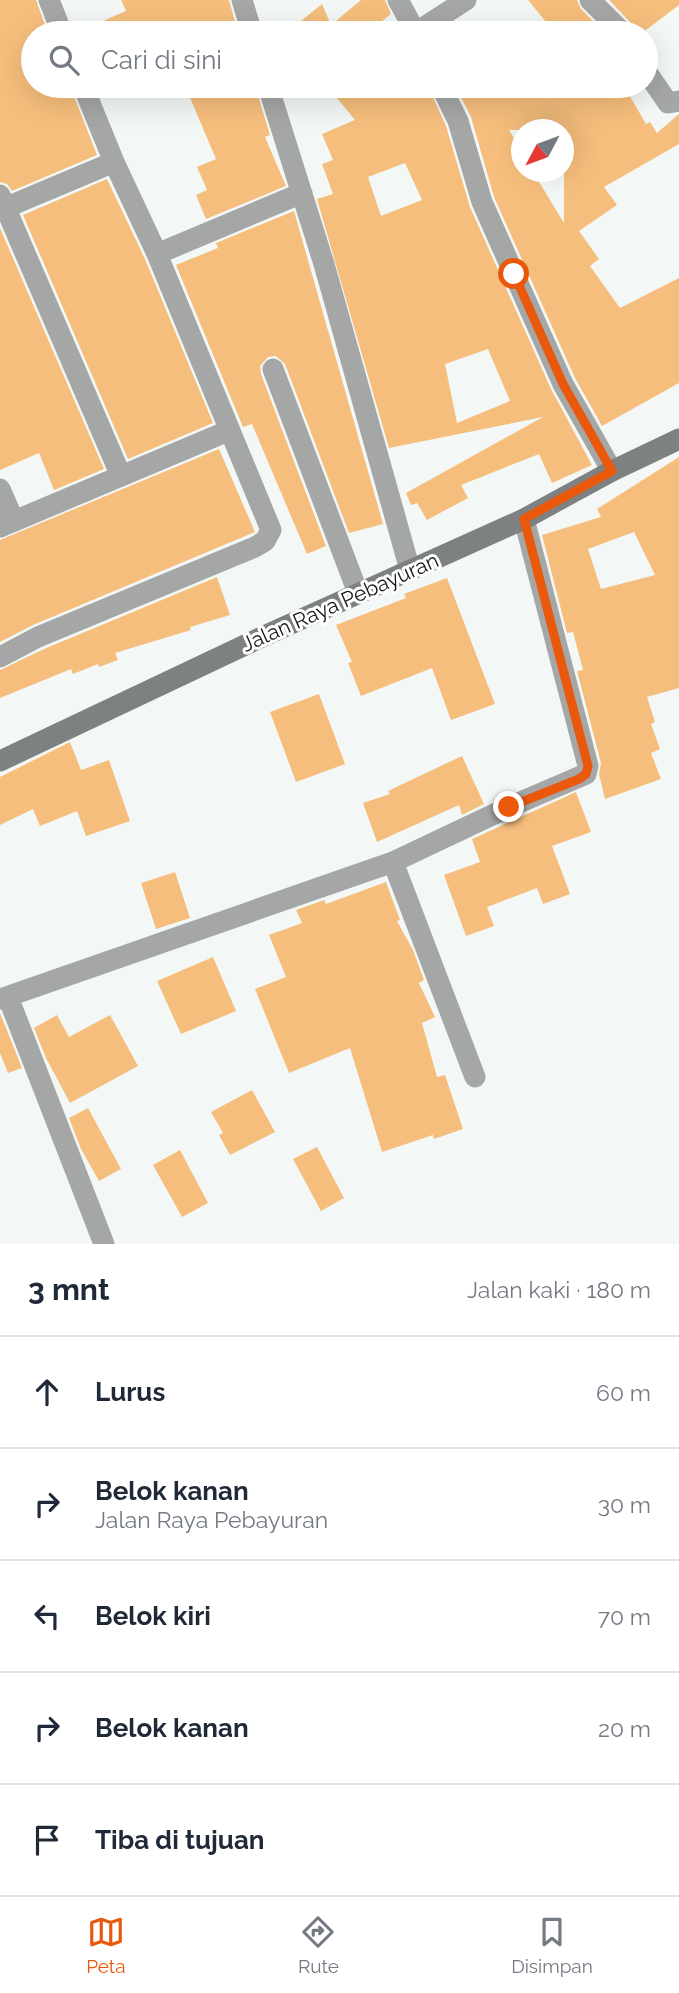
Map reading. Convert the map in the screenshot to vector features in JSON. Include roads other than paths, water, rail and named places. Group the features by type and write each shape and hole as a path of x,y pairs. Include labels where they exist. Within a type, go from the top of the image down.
{"main road":[{"name":"Jalan Raya Pebayuran","path":"0,761 358,593 524,519 612,471 679,439"}],"street":[{"path":"49,0 57,21"},
{"path":"242,0 248,21"},
{"path":"398,0 409,21"},
{"path":"434,21 466,0"},
{"path":"590,0 611,21"},
{"path":"658,88 668,103 679,101"},
{"path":"0,656 38,637 255,548 265,541 271,530 157,254 88,98"},
{"path":"272,98 324,264 410,570"},
{"path":"447,98 458,121 482,202 563,384 612,471"},
{"path":"114,162 2,204 121,476"},
{"path":"157,254 302,193"},
{"path":"273,369 358,593"},
{"path":"0,489 7,524 228,431"},
{"path":"104,1244 4,998 393,862 586,774 588,766 524,519"},
{"path":"393,862 475,1077"}]}
